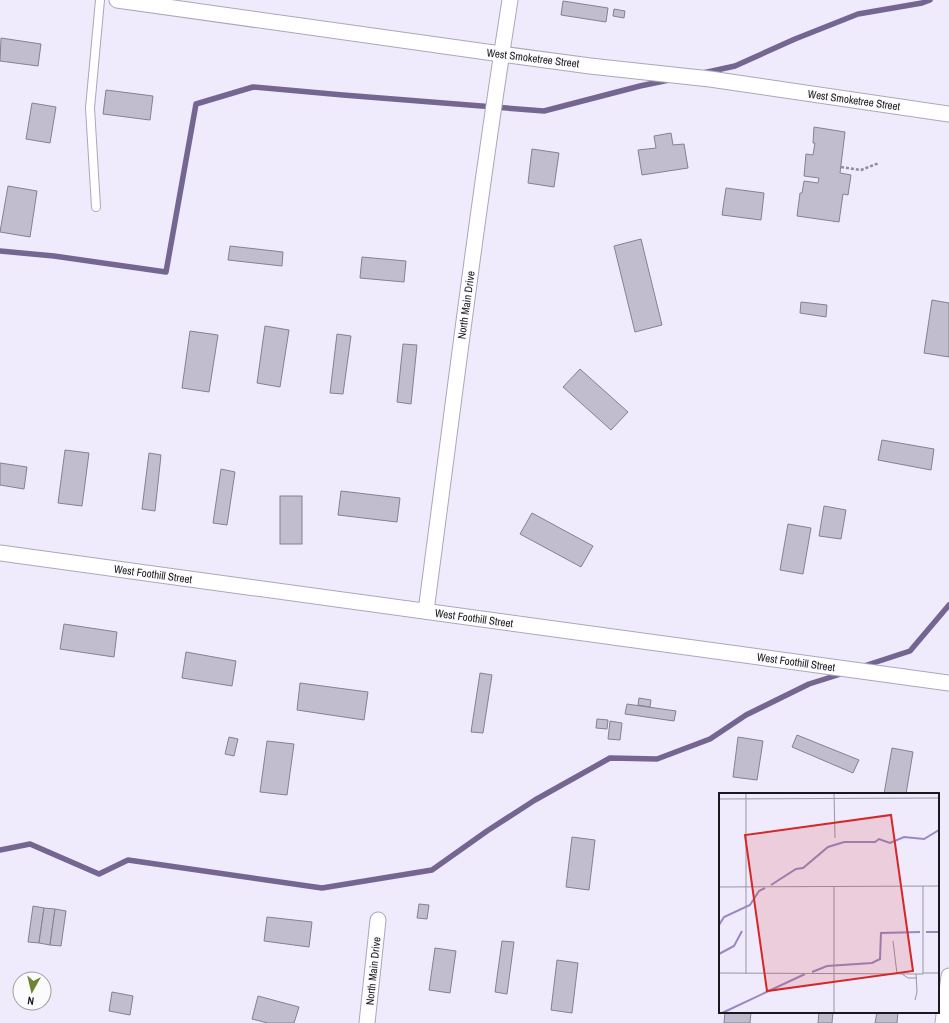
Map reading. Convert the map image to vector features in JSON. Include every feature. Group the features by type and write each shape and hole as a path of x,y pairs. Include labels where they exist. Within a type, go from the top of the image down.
{"street":[{"name":"West Smoketree Street","path":"117,0 590,66 710,79 949,114"},
{"name":"North Main Drive","path":"426,611 501,54 510,0"},
{"name":"West Foothill Street","path":"0,553 949,683"},
{"name":"North Main Drive","path":"367,1023 378,920"},
{"path":"943,1023 949,976"}],"lane":[{"path":"96,207 90,108 100,0"}],"path":[{"path":"841,167 861,170 879,163"}],"building":[{"path":"563,1 608,8 606,22 561,15"},
{"path":"614,9 625,11 624,18 613,16"},
{"path":"1,38 41,44 38,66 0,61"},
{"path":"106,90 153,96 150,120 103,114"},
{"path":"32,103 56,107 50,143 26,139"},
{"path":"814,127 845,132 840,173 851,175 848,195 843,194 839,222 797,216 800,193 802,193 804,181 818,183 819,178 804,176 806,154 813,155 815,143 813,143"},
{"path":"671,133 673,145 684,144 688,168 642,175 638,150 656,148 654,136"},
{"path":"532,149 559,153 554,187 528,183"},
{"path":"8,186 37,191 30,237 0,232"},
{"path":"726,188 764,193 761,220 722,215"},
{"path":"641,239 662,325 635,332 614,246"},
{"path":"230,246 283,252 282,266 228,260"},
{"path":"362,257 406,261 404,282 360,278"},
{"path":"932,300 949,303 949,357 924,353"},
{"path":"801,302 827,305 826,317 800,313"},
{"path":"265,326 289,330 280,387 257,383"},
{"path":"190,331 218,335 209,392 182,388"},
{"path":"337,334 351,336 343,394 330,393"},
{"path":"403,344 417,345 411,404 397,402"},
{"path":"580,369 628,412 611,430 563,387"},
{"path":"882,440 934,449 931,470 878,460"},
{"path":"65,450 89,453 82,506 58,503"},
{"path":"149,453 161,455 155,511 142,509"},
{"path":"0,463 27,467 24,489 0,485"},
{"path":"221,469 235,472 227,525 213,523"},
{"path":"341,491 400,498 397,522 338,515"},
{"path":"280,496 302,496 302,544 280,544"},
{"path":"824,506 846,510 841,539 819,536"},
{"path":"532,513 593,546 581,567 520,534"},
{"path":"788,524 811,528 803,574 780,570"},
{"path":"64,624 117,632 114,657 60,649"},
{"path":"186,652 236,661 232,686 182,678"},
{"path":"480,673 492,675 483,733 471,732"},
{"path":"300,683 368,692 364,720 297,710"},
{"path":"639,698 651,700 650,707 638,705"},
{"path":"627,704 676,711 674,721 625,714"},
{"path":"597,719 608,720 607,729 596,728"},
{"path":"610,721 622,723 620,740 608,739"},
{"path":"797,735 859,760 853,773 792,747"},
{"path":"229,737 238,739 234,756 225,754"},
{"path":"738,737 763,741 757,780 733,777"},
{"path":"267,741 294,744 287,795 260,792"},
{"path":"892,748 913,752 906,793 884,793"},
{"path":"572,837 595,840 589,890 566,887"},
{"path":"419,904 429,905 427,919 417,918"},
{"path":"33,906 44,908 39,943 28,942"},
{"path":"44,908 55,909 50,945 39,943"},
{"path":"55,909 66,911 61,946 50,945"},
{"path":"267,917 312,922 309,947 264,941"},
{"path":"502,941 514,942 507,994 495,992"},
{"path":"435,948 456,951 450,993 429,990"},
{"path":"557,960 578,963 572,1013 551,1010"},
{"path":"112,992 133,996 130,1015 109,1011"},
{"path":"258,996 299,1007 294,1023 268,1023 252,1019"},
{"path":"725,1013 751,1013 750,1023 724,1023"},
{"path":"819,1013 833,1013 832,1023 818,1023"},
{"path":"877,1013 898,1013 897,1023 875,1023"}],"waterway":[{"path":"703,73 735,66 795,39 858,14 922,3 930,0"},
{"path":"0,251 54,256 166,272 196,104 253,87 544,111 669,80"},
{"path":"861,667 910,651 949,605"},
{"path":"0,850 30,844 99,874 128,860 322,888 432,870 487,831 535,800 610,758 657,759 710,739 746,715 809,684 844,673"}]}
